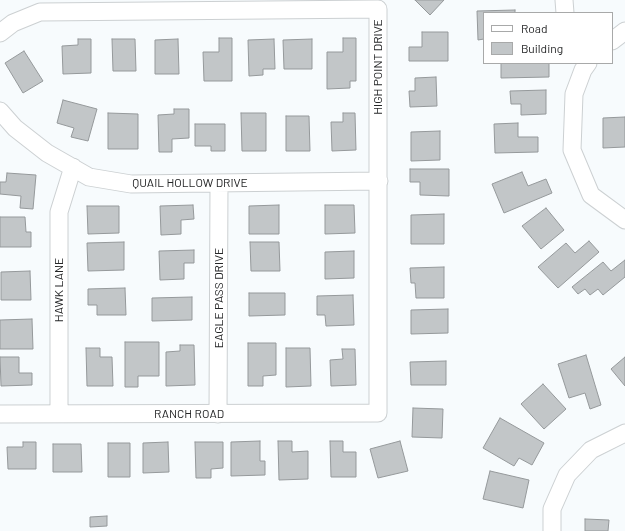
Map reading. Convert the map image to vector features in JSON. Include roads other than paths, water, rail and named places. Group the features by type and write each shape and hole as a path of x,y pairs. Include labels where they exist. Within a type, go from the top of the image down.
{"street":[{"path":"564,0 565,12"},
{"name":"HIGH POINT DRIVE","path":"0,33 13,23 40,12 378,9 378,413"},
{"path":"613,39 625,31"},
{"path":"587,64 583,70 574,94 572,150 590,195 625,220"},
{"name":"QUAIL HOLLOW DRIVE","path":"0,111 20,132 47,153 90,176 131,184 378,180"},
{"name":"HAWK LANE","path":"59,414 59,212 73,167"},
{"name":"EAGLE PASS DRIVE","path":"218,414 219,183"},
{"name":"RANCH ROAD","path":"0,414 378,413"},
{"path":"552,531 552,509 567,475 591,450 625,433"}]}
